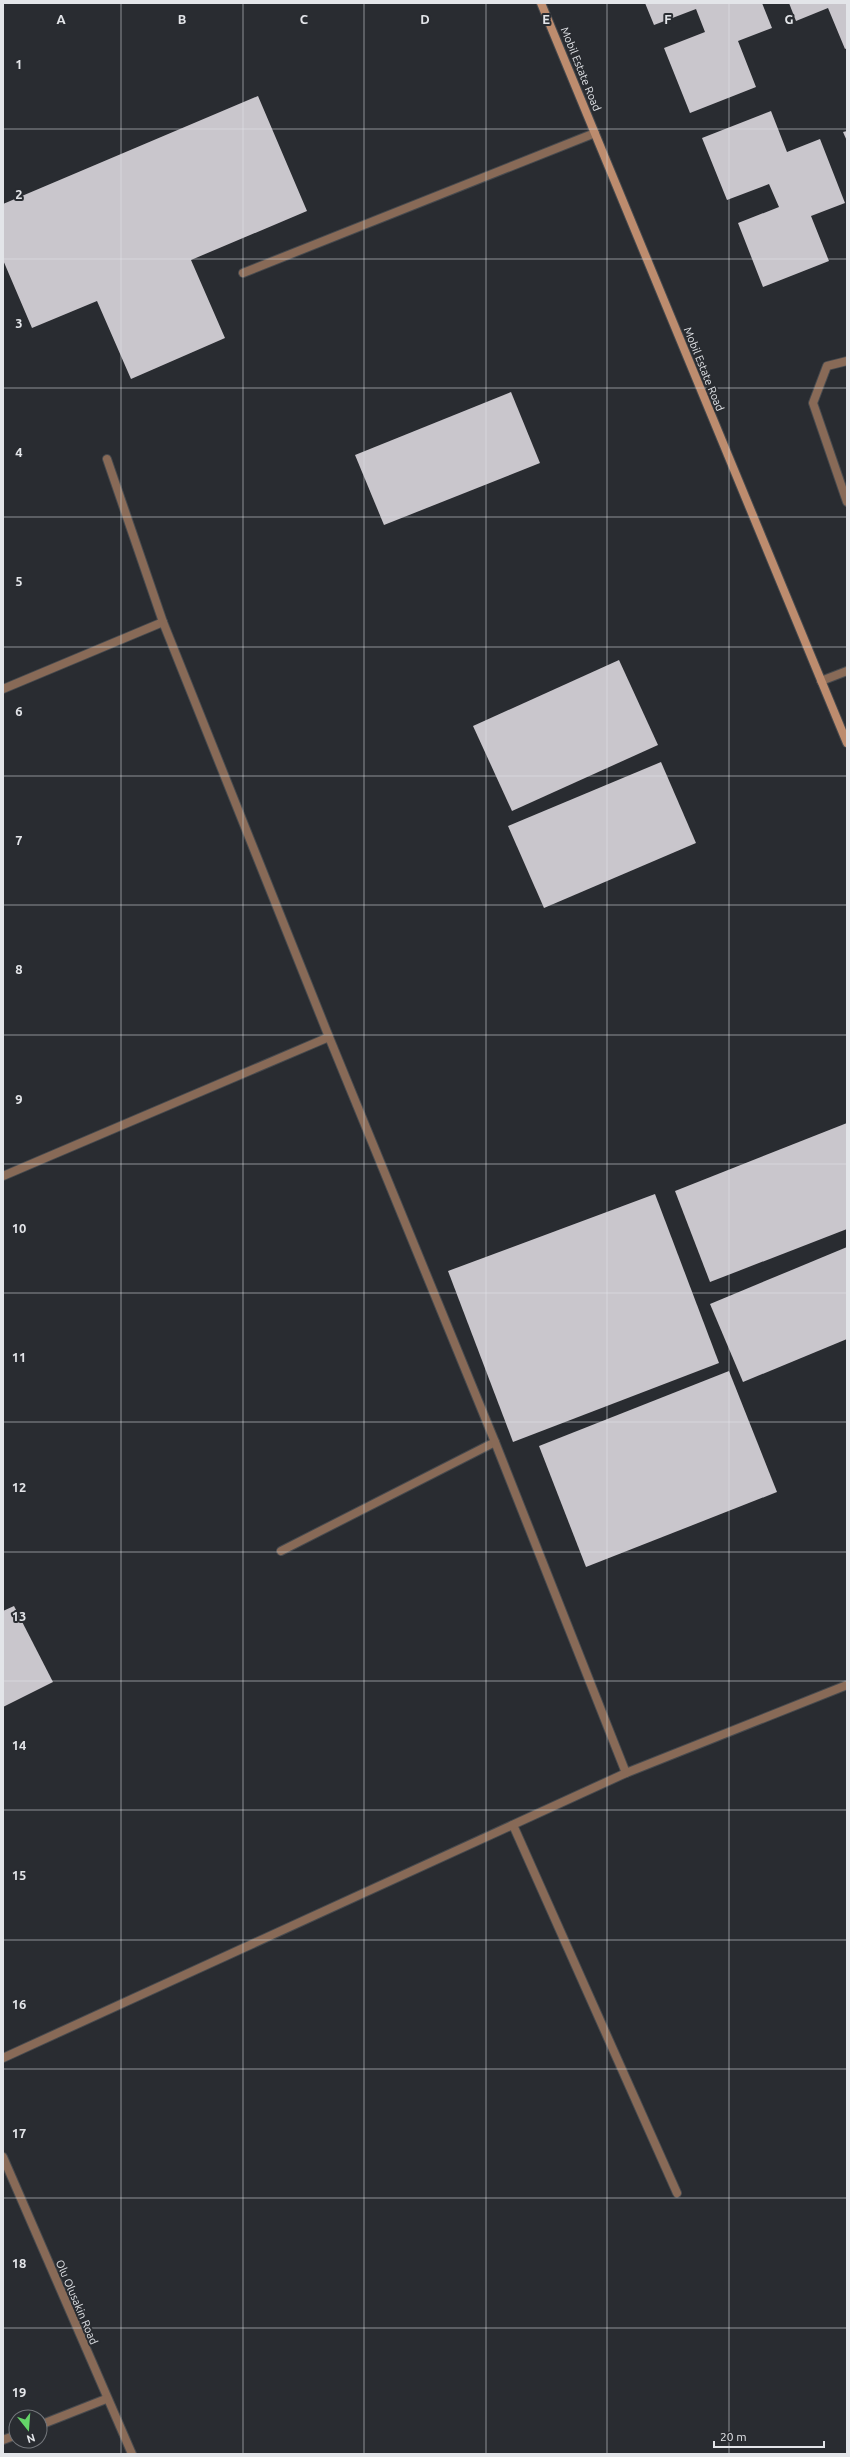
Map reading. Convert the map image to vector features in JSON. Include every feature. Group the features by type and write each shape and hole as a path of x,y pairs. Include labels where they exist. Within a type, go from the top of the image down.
{"main road":[{"name":"Mobil Estate Road","path":"541,3 847,743"}],"street":[{"path":"243,273 595,133"},
{"path":"847,361 827,366 813,403 847,502"},
{"path":"107,460 163,622 329,1037 495,1442 626,1773"},
{"path":"3,689 163,622"},
{"path":"821,681 847,671"},
{"path":"3,1176 329,1037"},
{"path":"281,1551 495,1442"},
{"path":"3,2058 626,1773 847,1685"},
{"path":"513,1825 677,2193"},
{"name":"Olu Olusakin Road","path":"3,2157 106,2399 132,2454"},
{"path":"48,2422 106,2399"}],"building":[{"path":"645,3 762,3 772,28 738,41 756,87 690,113 664,48 705,32 696,9 654,25"},
{"path":"789,3 847,3 847,48 845,49 828,8 796,21"},
{"path":"258,96 307,211 191,260 225,338 131,379 97,301 32,328 3,260 3,204"},
{"path":"771,111 787,152 820,139 845,203 811,216 829,261 763,287 738,223 779,207 769,184 727,200 702,138"},
{"path":"847,131 847,141 843,132"},
{"path":"511,392 540,463 384,525 355,455"},
{"path":"619,660 658,745 512,811 473,726"},
{"path":"661,762 696,843 544,908 508,826"},
{"path":"847,1123 847,1229 710,1282 675,1191"},
{"path":"655,1194 719,1363 513,1442 448,1271"},
{"path":"847,1247 847,1339 743,1382 710,1304"},
{"path":"729,1371 777,1492 586,1567 539,1446"},
{"path":"14,1606 53,1682 3,1707 3,1611"}]}
